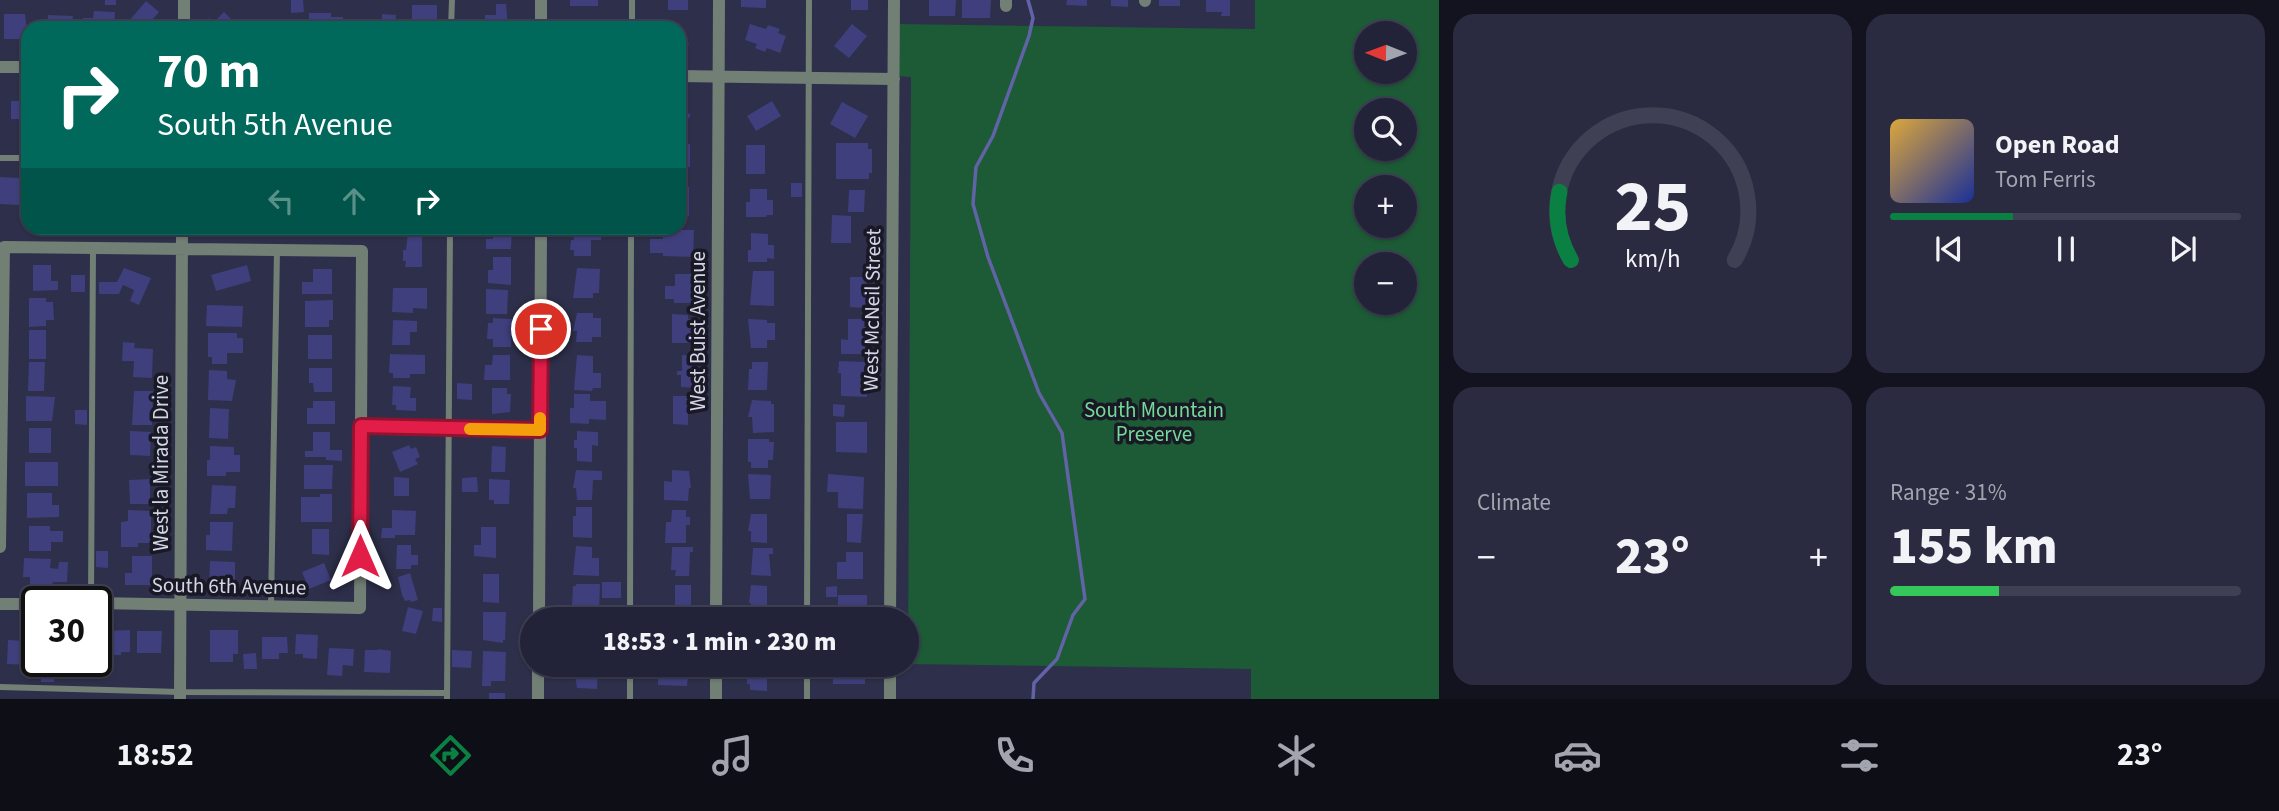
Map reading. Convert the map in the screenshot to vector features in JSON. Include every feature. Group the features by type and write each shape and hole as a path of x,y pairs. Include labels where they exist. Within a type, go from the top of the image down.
{"street":[{"path":"184,0 184,21"},
{"path":"541,0 541,21"},
{"name":"West Buist Avenue","path":"716,607 719,0"},
{"name":"West McNeil Street","path":"890,607 894,0"},
{"path":"0,67 21,67"},
{"path":"686,76 894,79"},
{"name":"West la Mirada Drive","path":"180,695 182,235"},
{"path":"539,607 541,235"},
{"path":"0,547 4,247 362,251 361,426 540,430"},
{"name":"South 6th Avenue","path":"112,603 360,608 361,426"},
{"path":"0,604 21,604"},
{"path":"538,677 538,699"},
{"path":"716,677 716,699"},
{"path":"890,677 890,699"}],"lane":[{"path":"451,21 452,0"},
{"path":"632,0 632,21"},
{"path":"807,607 809,0"},
{"path":"0,158 21,158"},
{"path":"0,687 180,695 447,696 450,235"},
{"path":"630,607 631,235"},
{"path":"93,247 94,586"},
{"path":"271,607 277,250"},
{"path":"630,677 630,699"},
{"path":"807,677 807,699"}],"green space":[{"name":"South Mountain Preserve","path":"1255,0 1439,0 1439,699 1251,699 1251,669 919,664 919,607 908,607 911,77 897,76 899,24 1255,29"}],"building":[{"path":"105,0 116,0 116,5 105,5"},
{"path":"291,0 303,0 304,12 291,13"},
{"path":"570,0 598,0 598,6 570,6"},
{"path":"668,0 688,0 688,10 668,10"},
{"path":"741,0 766,0 766,8 741,7"},
{"path":"851,0 868,0 868,10 851,10"},
{"path":"929,0 956,0 955,16 929,16"},
{"path":"962,0 991,0 990,18 962,18"},
{"path":"1067,0 1087,0 1087,6 1066,5"},
{"path":"1111,0 1128,0 1128,7 1111,6"},
{"path":"1159,0 1180,0 1180,6 1159,6"},
{"path":"1206,0 1230,0 1230,16 1221,16 1222,12 1206,12"},
{"path":"146,1 159,12 151,21 129,21"},
{"path":"496,4 506,4 507,21 485,21 485,15 496,15"},
{"path":"412,5 437,5 437,21 412,21"},
{"path":"94,11 115,12 114,21 83,21 83,18 93,18"},
{"path":"224,12 233,21 215,21"},
{"path":"309,13 331,13 331,17 343,17 343,21 309,21"},
{"path":"4,14 25,14 26,21 21,21 21,39 4,39"},
{"path":"382,14 396,15 396,21 382,21"},
{"path":"48,15 73,16 73,21 48,21"},
{"path":"750,24 766,29 768,25 780,29 778,33 786,36 780,53 767,48 765,52 755,48 757,44 745,40"},
{"path":"852,24 867,36 849,58 834,46"},
{"path":"11,101 21,101 21,119 11,119"},
{"path":"772,101 781,116 756,131 747,116"},
{"path":"842,102 868,116 855,138 830,124"},
{"path":"836,143 868,143 868,149 872,149 872,173 869,173 869,179 836,179"},
{"path":"686,144 690,144 690,167 686,167"},
{"path":"746,145 765,145 765,174 746,174"},
{"path":"0,177 21,178 20,205 0,204"},
{"path":"791,183 802,183 802,197 791,197"},
{"path":"686,187 689,187 689,216 686,216"},
{"path":"750,189 767,189 767,200 773,200 773,215 746,217 746,202 750,202"},
{"path":"849,190 865,190 864,212 848,212"},
{"path":"832,215 851,216 851,243 831,243"},
{"path":"686,230 694,230 693,257 650,253 650,239 663,239 663,235 686,235"},
{"path":"751,233 768,234 768,245 774,245 774,259 767,258 767,262 748,262"},
{"path":"408,235 422,235 422,267 405,267 403,250 406,250"},
{"path":"493,235 512,235 511,249 486,249 486,239 493,239"},
{"path":"574,235 601,235 601,240 591,240 591,256 574,256 574,250 570,250 571,240 574,240"},
{"path":"493,257 511,257 511,285 488,283 488,270 493,270"},
{"path":"33,265 51,265 51,281 58,281 58,290 33,291"},
{"path":"247,265 251,281 216,291 211,275"},
{"path":"124,268 151,278 139,305 130,301 134,290 123,285 119,294 99,294 99,282 117,282"},
{"path":"577,268 600,269 599,293 593,293 593,298 573,298"},
{"path":"313,269 332,269 332,294 302,294 302,282 313,282"},
{"path":"753,271 774,271 774,306 750,305"},
{"path":"675,274 693,274 695,303 674,303 674,299 665,299 665,286 675,286"},
{"path":"71,275 85,275 85,292 71,292"},
{"path":"850,277 867,277 866,308 850,307"},
{"path":"393,288 427,288 427,309 413,308 413,313 392,312"},
{"path":"486,289 508,290 507,314 486,314"},
{"path":"29,298 46,298 46,302 53,302 54,320 46,320 46,326 29,327"},
{"path":"333,300 333,320 329,320 329,327 305,327 305,301"},
{"path":"207,305 243,306 242,327 206,326"},
{"path":"577,313 593,313 593,318 601,318 601,337 592,337 592,342 576,342 577,331 573,331"},
{"path":"672,314 688,315 688,319 692,319 691,343 672,343"},
{"path":"493,318 512,319 511,347 493,347 493,339 487,339 488,323 493,323"},
{"path":"748,319 775,323 775,340 767,340 767,348 751,348"},
{"path":"848,319 864,319 866,354 841,354 841,339 848,340"},
{"path":"393,320 417,321 417,332 410,332 410,345 392,345"},
{"path":"29,330 46,330 46,359 29,359"},
{"path":"208,333 237,333 237,338 243,338 243,353 227,353 227,364 212,364 212,357 208,357"},
{"path":"308,335 332,335 332,359 308,359"},
{"path":"123,342 135,343 134,348 153,349 152,378 133,377 134,361 122,361"},
{"path":"390,354 425,355 425,374 410,374 410,378 393,378 393,373 389,373"},
{"path":"493,355 510,355 510,380 484,380 485,365 492,365"},
{"path":"577,355 593,356 593,373 601,373 601,388 593,388 592,391 574,390"},
{"path":"682,355 698,356 697,388 681,387 681,375 677,375 677,371 682,371"},
{"path":"839,361 867,362 867,397 841,396"},
{"path":"29,362 45,362 44,391 28,391"},
{"path":"752,362 768,362 767,390 748,390"},
{"path":"309,368 332,368 332,392 314,392 313,383 309,383"},
{"path":"209,370 227,371 227,379 236,380 232,401 208,400"},
{"path":"457,383 472,384 472,400 457,399"},
{"path":"393,386 411,387 410,398 416,398 416,411 396,410 396,405 392,405"},
{"path":"492,388 507,388 507,394 511,394 510,412 492,414"},
{"path":"134,391 153,391 152,425 132,425"},
{"path":"574,394 590,394 590,401 606,401 606,420 589,419 589,424 570,423"},
{"path":"26,396 55,397 52,421 26,421"},
{"path":"673,396 688,396 688,404 693,404 693,412 688,412 688,425 673,424"},
{"path":"752,400 771,401 771,404 774,404 774,432 753,433 752,417 748,417"},
{"path":"313,401 335,401 335,424 307,424 307,408 313,408"},
{"path":"833,404 845,405 844,417 833,416"},
{"path":"210,408 229,409 228,439 209,438"},
{"path":"75,410 87,410 87,425 75,424"},
{"path":"836,422 867,422 867,453 836,452"},
{"path":"29,428 51,428 51,453 29,453"},
{"path":"130,431 151,432 150,456 130,455"},
{"path":"577,431 598,432 598,446 592,445 592,462 577,461 574,440 577,440"},
{"path":"313,432 330,432 330,450 342,450 342,461 326,460 326,457 305,457 305,451 313,451"},
{"path":"748,439 769,439 769,442 774,442 773,460 768,460 768,468 751,468 751,462 748,462"},
{"path":"409,445 411,449 416,447 420,457 415,459 418,464 400,472 392,452"},
{"path":"210,446 234,447 234,455 240,455 240,472 226,472 226,476 207,476"},
{"path":"492,446 506,447 505,472 491,472"},
{"path":"25,462 58,462 58,486 25,486"},
{"path":"304,465 333,465 332,489 304,489"},
{"path":"576,470 602,471 602,480 593,480 592,500 577,500 576,488 573,488"},
{"path":"672,470 689,471 691,488 688,501 664,500 664,481 672,482"},
{"path":"748,474 771,475 770,499 750,499"},
{"path":"828,474 864,477 863,509 838,508 838,492 827,492"},
{"path":"394,477 409,478 409,496 394,496"},
{"path":"477,477 478,492 462,492 462,478"},
{"path":"150,479 150,504 130,504 129,480"},
{"path":"489,479 510,480 509,504 494,504 494,500 489,500"},
{"path":"212,485 236,486 235,508 228,508 227,514 210,514"},
{"path":"27,493 52,493 52,505 59,505 59,517 27,518"},
{"path":"320,494 332,494 332,522 301,522 301,497 320,497"},
{"path":"576,507 592,507 592,538 573,537"},
{"path":"128,510 151,511 151,543 138,543 138,547 121,547 121,522 128,521"},
{"path":"392,510 416,511 415,535 381,538 382,528 392,528"},
{"path":"672,510 686,510 686,517 690,517 690,525 686,525 686,543 665,543 666,522 671,522"},
{"path":"751,514 767,514 767,543 751,542 751,531 748,531"},
{"path":"847,514 863,514 861,543 847,542"},
{"path":"210,522 233,522 232,551 206,550 206,535 210,535"},
{"path":"29,526 50,526 50,531 63,531 63,542 51,542 51,551 29,551"},
{"path":"481,527 496,527 496,558 474,556 474,545 481,545"},
{"path":"312,529 329,529 329,555 312,554"},
{"path":"397,545 411,545 411,555 418,555 418,565 411,565 411,569 396,569"},
{"path":"576,546 592,547 592,558 599,558 599,576 573,575"},
{"path":"672,547 693,547 693,552 690,552 689,576 675,576 676,570 671,570"},
{"path":"753,548 773,548 773,554 769,554 771,576 751,575"},
{"path":"96,551 108,551 108,568 96,567"},
{"path":"846,552 863,552 863,579 837,579 837,562 846,562"},
{"path":"132,556 152,556 152,585 125,585 125,573 132,573"},
{"path":"24,558 51,559 50,568 58,569 59,562 68,562 67,582 53,582 52,585 30,584 30,577 23,577"},
{"path":"210,561 235,562 235,586 209,585"},
{"path":"324,563 331,580 309,589 302,572"},
{"path":"410,573 418,600 411,602 405,601 398,577"},
{"path":"483,574 499,574 499,603 483,602"},
{"path":"602,582 621,582 621,598 602,598"},
{"path":"600,584 599,607 572,607 573,586"},
{"path":"675,585 691,585 691,607 675,607"},
{"path":"751,585 767,586 767,607 751,607 749,603"},
{"path":"837,586 837,597 826,597 826,587"},
{"path":"838,595 867,595 867,607 838,607"},
{"path":"408,607 423,611 416,634 402,631"},
{"path":"433,608 442,608 442,622 432,621"},
{"path":"483,612 506,612 503,643 483,640"},
{"path":"130,630 130,652 112,655 112,631"},
{"path":"210,630 238,630 238,654 233,654 233,662 210,662"},
{"path":"137,631 162,631 161,653 137,653"},
{"path":"296,634 318,635 317,659 303,658 303,654 295,654"},
{"path":"262,637 287,637 288,653 279,653 279,659 262,659"},
{"path":"8,640 21,641 21,665 7,664"},
{"path":"329,648 354,649 353,666 343,665 342,676 327,675"},
{"path":"365,650 391,651 390,673 364,672"},
{"path":"452,650 472,651 471,668 452,667"},
{"path":"483,651 506,652 505,681 491,681 491,686 482,686"},
{"path":"256,653 257,669 244,669 243,654"},
{"path":"41,677 54,677 54,682 41,682"},
{"path":"575,677 598,677 597,689 577,688"},
{"path":"658,677 688,677 687,686 658,685"},
{"path":"747,677 767,677 767,691 750,690 750,684 747,684"},
{"path":"833,677 865,677 865,684 833,684"},
{"path":"489,693 505,693 505,699 489,699"}],"waterway":[{"path":"1028,0 1033,18 1029,36 993,136 976,167 973,204 988,257 1039,393 1062,433 1085,599 1073,615 1057,659 1034,683 1033,699"}],"slow traffic":[{"path":"470,429 540,430 540,418"}],"route":[{"path":"360,556 361,426 540,430 541,329"}]}
